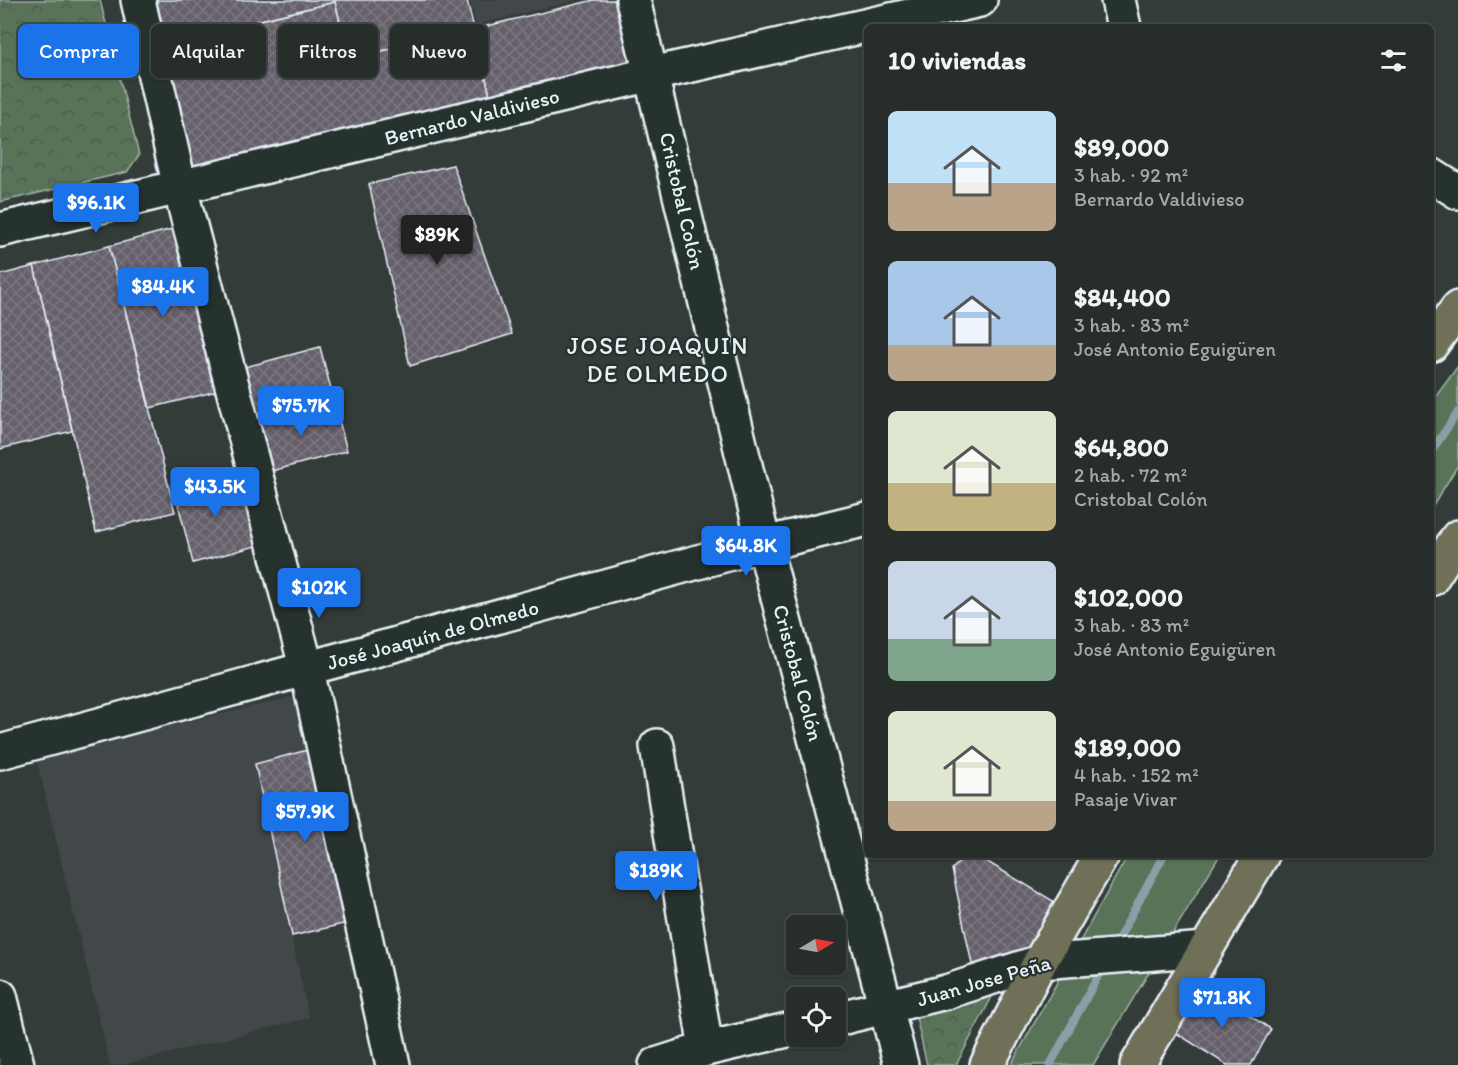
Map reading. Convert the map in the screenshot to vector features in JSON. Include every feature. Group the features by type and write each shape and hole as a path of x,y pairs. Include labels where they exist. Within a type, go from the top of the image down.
{"main road":[{"path":"1434,341 1458,308"},
{"path":"1434,575 1457,543"},
{"path":"987,1065 1054,960 1101,858"},
{"path":"1137,1065 1191,950 1260,858"}],"street":[{"path":"138,0 180,188 306,670 393,1065"},
{"name":"Cristobal Colón","path":"633,0 764,544 901,1065"},
{"name":"Bernardo Valdivieso","path":"874,24 980,0"},
{"path":"1118,0 1123,24"},
{"name":"Bernardo Valdivieso","path":"0,230 652,74 864,26"},
{"path":"1434,178 1458,192"},
{"name":"José Joaquín de Olmedo","path":"0,752 764,544 864,520"},
{"path":"657,746 706,1049"},
{"name":"Juan Jose Peña","path":"846,1017 946,992 1054,960 1191,950"},
{"path":"0,996 17,1065"},
{"path":"656,1065 706,1049 786,1030"}],"shaded area":[{"path":"470,0 578,0 480,24 476,24"},
{"path":"302,695 315,748 255,764 309,1018 122,1065 110,1065 36,757"}],"green space":[{"path":"0,0 100,0 106,24 18,24 18,78 120,78 139,155 127,172 0,202"},
{"path":"1458,366 1458,465 1434,504 1434,399"},
{"path":"1126,858 1218,858 1093,1065 1011,1065"},
{"path":"993,995 956,1065 927,1065 916,1017"}],"building":[{"path":"151,0 467,0 473,24 390,24 390,49 378,52 378,24 340,24 335,2 244,24 157,24"},
{"path":"594,0 622,0 637,65 491,100 486,78 488,78 488,26"},
{"path":"335,2 340,24 278,24 278,78 378,78 378,52 390,49 390,78 486,78 491,100 193,172 170,78 266,78 266,24 244,24"},
{"path":"453,165 512,334 410,366 369,184"},
{"path":"176,228 217,391 150,408 109,246"},
{"path":"109,246 175,512 96,532 34,266"},
{"path":"34,266 72,431 0,449 0,275"},
{"path":"320,347 334,401 255,423 241,368"},
{"path":"334,401 347,451 268,472 255,423"},
{"path":"237,473 256,546 193,563 174,488"},
{"path":"315,748 356,921 292,936 255,764"},
{"path":"964,858 981,858 1063,907 1042,952 973,969 952,869"},
{"path":"1200,984 1271,1029 1251,1065 1227,1065 1173,1031"}],"waterway":[{"path":"1434,448 1458,412"},
{"path":"1113,949 1162,858"},
{"path":"1050,1065 1104,965"}],"district":[{"name":"JOSE JOAQUIN DE OLMEDO","path":"658,360"}]}
